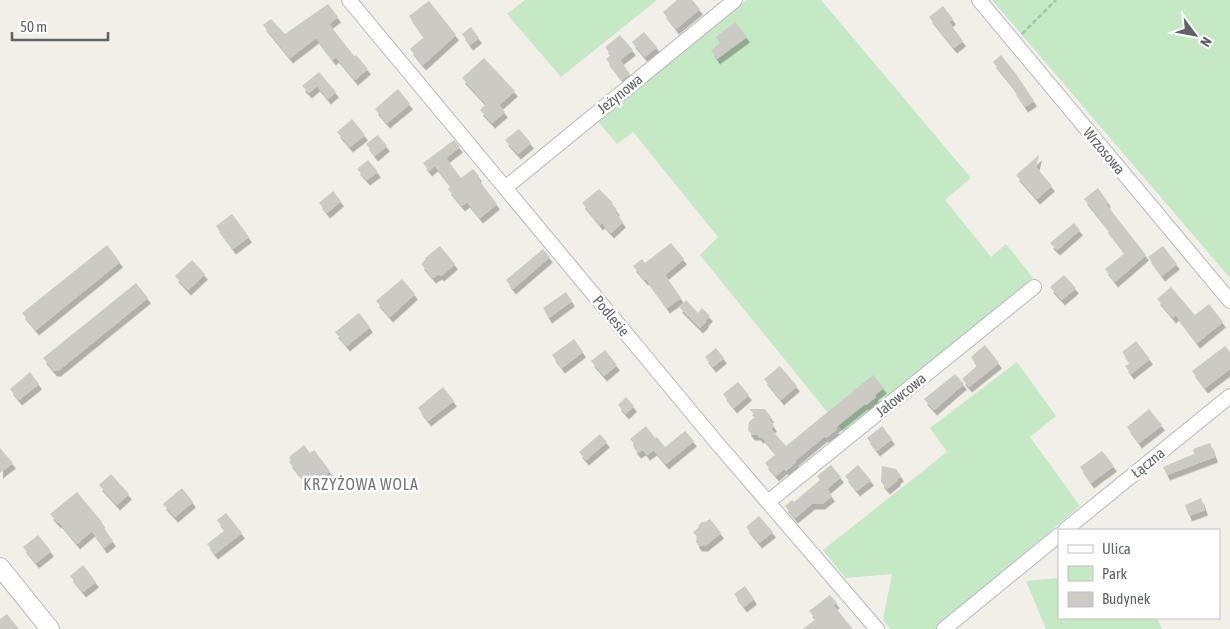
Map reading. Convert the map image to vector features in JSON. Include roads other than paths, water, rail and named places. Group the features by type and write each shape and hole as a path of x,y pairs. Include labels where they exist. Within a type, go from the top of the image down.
{"street":[{"name":"Podlesie","path":"349,0 710,435 878,629"},
{"name":"Jeżynowa","path":"505,188 735,0"},
{"name":"Wrzosowa","path":"979,0 1230,301"},
{"name":"Jałowcowa","path":"768,502 1034,287"},
{"name":"Łączna","path":"1066,529 1230,396"},
{"path":"944,629 1058,536"},
{"path":"0,567 50,629"}],"district":[{"name":"KRZYŻOWA WOLA","path":"361,484"}]}
